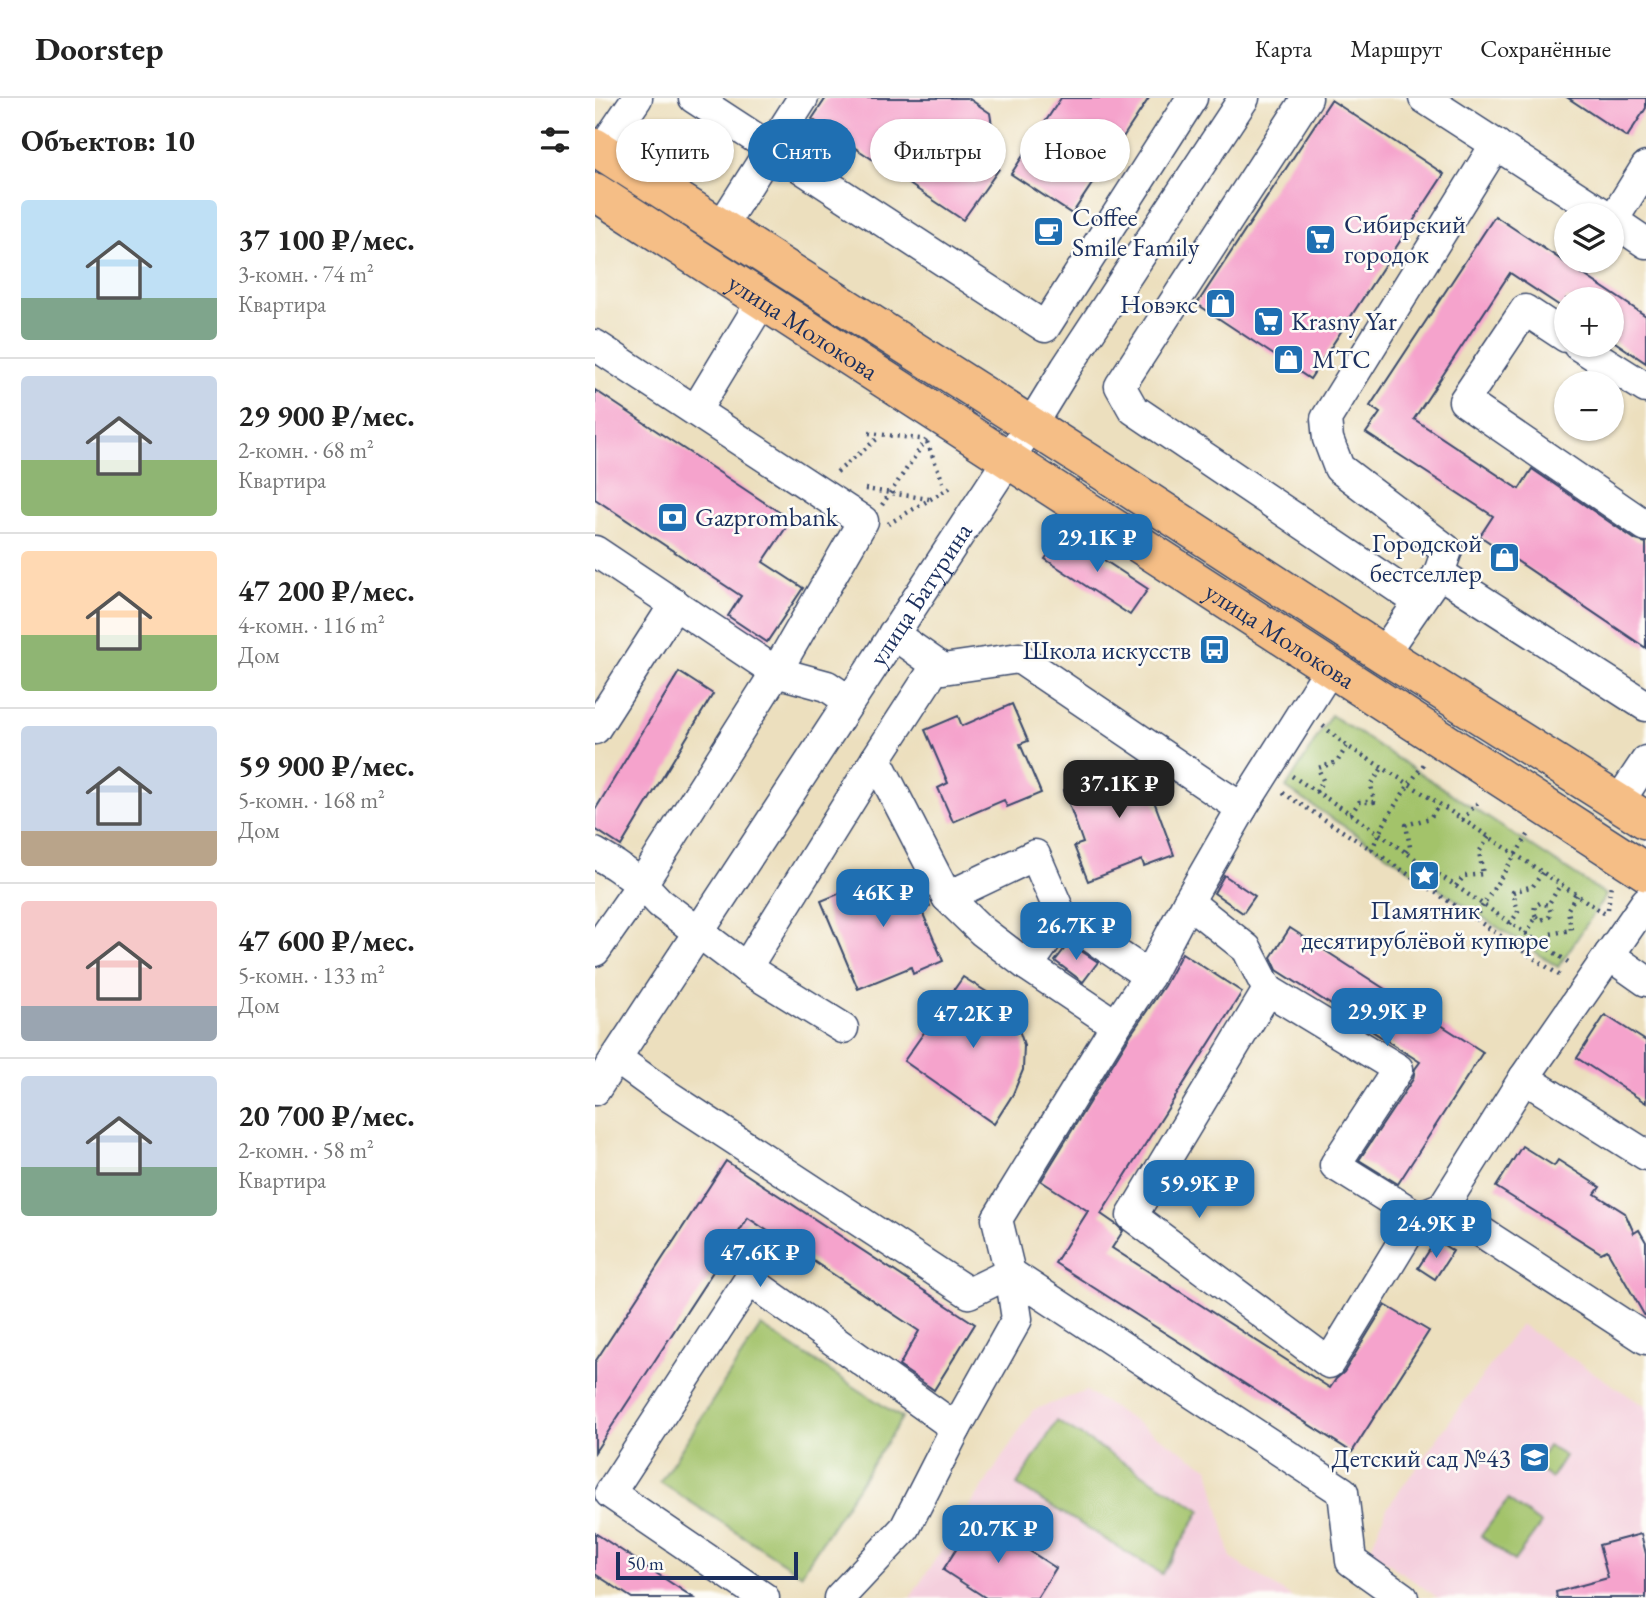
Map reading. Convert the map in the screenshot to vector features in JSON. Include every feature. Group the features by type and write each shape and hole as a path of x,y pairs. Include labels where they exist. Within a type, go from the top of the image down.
{"main road":[{"name":"улица Молокова","path":"598,149 1632,812"},
{"name":"улица Молокова","path":"595,192 1646,872"}],"street":[{"path":"598,149 637,98"},
{"path":"694,98 748,134"},
{"path":"790,119 803,98"},
{"path":"822,182 1045,327 1192,98"},
{"name":"улица Батурина","path":"595,1090 1244,98"},
{"path":"1307,98 1120,386 1133,409 1419,602"},
{"path":"1424,98 1587,203"},
{"path":"1383,654 1439,573 1447,550 1339,468 1328,439 1327,419 1496,145"},
{"path":"1621,203 1646,167"},
{"path":"720,227 749,182"},
{"path":"1624,228 1646,243"},
{"path":"696,410 762,301"},
{"path":"1554,329 1525,310 1464,401 1646,526"},
{"path":"595,345 863,521 776,672 642,884 595,951"},
{"path":"1598,357 1646,388"},
{"path":"595,551 776,672 827,686 849,701"},
{"path":"1439,573 1646,706"},
{"path":"595,729 675,604"},
{"path":"893,634 943,669 1019,658 1216,792 1249,796"},
{"path":"747,968 937,664"},
{"path":"839,1598 905,1528 956,1427 1017,1319 1010,1273 996,1219 1149,976 1249,796 1331,667"},
{"path":"876,759 947,897 982,931 1028,966 1116,1025"},
{"path":"1632,812 1646,761"},
{"path":"595,853 642,884 660,903 747,968 843,1028"},
{"path":"947,897 1035,855 1062,918 1149,976"},
{"path":"1188,902 1247,949 1268,990 1398,1069 1335,1165 1430,1212 1646,1339"},
{"path":"1268,990 1132,1216 1329,1363 1430,1212 1646,902"},
{"path":"1028,966 1062,918"},
{"path":"1609,955 1646,981"},
{"path":"616,1058 664,1093 969,1293 1010,1273"},
{"path":"1524,1077 1646,1155"},
{"path":"1010,1273 1343,1492 1351,1560 1403,1598"},
{"path":"764,1598 610,1493 749,1280 956,1427"}],"path":[{"path":"869,433 926,440"},
{"path":"837,472 877,439"},
{"path":"912,461 926,440"},
{"path":"926,440 943,482"},
{"path":"887,525 951,487"},
{"path":"861,489 930,500"},
{"path":"1320,723 1347,746 1608,915"},
{"path":"1316,792 1323,780 1318,768 1337,762 1347,746"},
{"path":"1372,850 1378,834 1425,763"},
{"path":"1351,814 1359,802 1374,803 1371,785 1382,768"},
{"path":"1289,774 1424,865 1427,862 1433,865 1435,872 1574,967"},
{"path":"1249,796 1275,788 1565,979 1578,1000"},
{"path":"1462,820 1481,799"},
{"path":"1406,852 1410,847 1406,825 1430,818 1439,805"},
{"path":"1474,919 1530,832"},
{"path":"1457,886 1464,876 1483,874 1479,852 1489,837"},
{"path":"1510,924 1518,912 1513,892 1533,886 1543,872"},
{"path":"1548,905 1561,884"},
{"path":"1543,945 1550,934 1571,930 1567,909 1577,894"},
{"path":"1540,903 1548,905 1551,909 1549,917 1541,920 1536,918 1535,906 1540,903"},
{"path":"1525,934 1536,918"}],"shaded area":[{"name":"Детский сад №43","path":"1520,1324 1646,1407 1646,1598 1438,1598 1370,1550 1387,1508"},
{"path":"1086,1391 1209,1468 1231,1558 1293,1598 910,1598 1033,1410"}],"green space":[{"path":"1331,715 1606,895 1558,967 1286,788"},
{"path":"761,1326 902,1418 801,1574 660,1482"},
{"path":"1057,1421 1201,1510 1162,1574 1017,1485"},
{"path":"1548,1446 1565,1456 1551,1478 1534,1467"},
{"path":"1508,1500 1541,1524 1514,1561 1481,1536"}],"building":[{"path":"826,98 968,98 990,113 991,119 870,119 870,158 856,148 856,119 812,119"},
{"path":"1061,98 1149,98 1130,127 1130,119 1047,119"},
{"path":"1568,98 1646,98 1646,108 1627,137"},
{"name":"Сибирский городок","path":"1331,100 1444,174 1310,379 1197,304"},
{"path":"1020,160 1020,180 1011,174"},
{"path":"906,182 990,182 963,220"},
{"path":"1023,182 1093,182 1072,214"},
{"path":"1495,216 1554,255 1554,273 1581,273 1602,287 1554,287 1554,302 1510,273 1414,419 1519,489 1532,469 1636,540 1646,543 1646,648 1480,536 1493,516 1366,433 1380,413 1370,406"},
{"path":"1624,301 1646,316 1646,363 1624,348"},
{"path":"595,390 791,520 763,562 803,588 767,642 728,616 741,596 595,499"},
{"path":"1063,533 1148,589 1130,615 1045,559"},
{"path":"679,672 713,694 621,846 595,829 595,810"},
{"path":"1012,704 1028,741 1020,744 1041,793 1007,807 1004,800 953,822 938,788 948,783 925,730 958,716 962,726"},
{"path":"1140,761 1155,771 1164,797 1154,801 1174,855 1144,866 1142,860 1088,881 1074,846 1083,843 1064,790"},
{"path":"914,871 930,906 921,909 943,961 913,974 911,967 858,989 821,901 860,885 863,892"},
{"path":"1224,875 1255,896 1243,913 1214,893"},
{"path":"1290,928 1483,1052 1398,1184 1359,1160 1413,1079 1420,1062 1277,970 1271,957"},
{"path":"1069,943 1098,962 1083,982 1055,961"},
{"path":"1182,953 1242,992 1101,1214 1123,1231 1112,1248 1330,1388 1344,1372 1385,1305 1429,1331 1352,1452 1055,1263 1088,1211 1041,1181"},
{"path":"963,977 1001,1001 1016,1021 1024,1045 1023,1070 1013,1094 994,1124 904,1061"},
{"path":"1605,1015 1646,1041 1646,1103 1577,1058"},
{"path":"1522,1146 1554,1166 1558,1160 1600,1187 1595,1194 1625,1213 1634,1233 1639,1230 1646,1242 1646,1318 1607,1250 1601,1253 1496,1187"},
{"path":"726,1161 975,1324 934,1390 899,1366 919,1331 748,1218 595,1452 595,1362"},
{"path":"1436,1240 1453,1251 1435,1279 1418,1268"},
{"path":"977,1517 1056,1568 1037,1598 986,1598 943,1570"},
{"path":"595,1533 694,1598 632,1598 595,1574"},
{"path":"1641,1534 1646,1554 1646,1598 1557,1598 1556,1592 1608,1578 1599,1545"}],"place":[{"name":"Coffee Smile Family","path":"1049,232"},
{"name":"Сибирский городок","path":"1321,239"},
{"name":"Новэкс","path":"1221,304"},
{"name":"Krasny Yar","path":"1268,321"},
{"name":"МТС","path":"1289,359"},
{"name":"Gazprombank","path":"672,517"},
{"name":"Городской бестселлер","path":"1505,558"},
{"name":"Школа искусств","path":"1214,650"},
{"name":"Памятник десятирублёвой купюре","path":"1425,875"},
{"name":"Детский сад №43","path":"1534,1458"}]}
